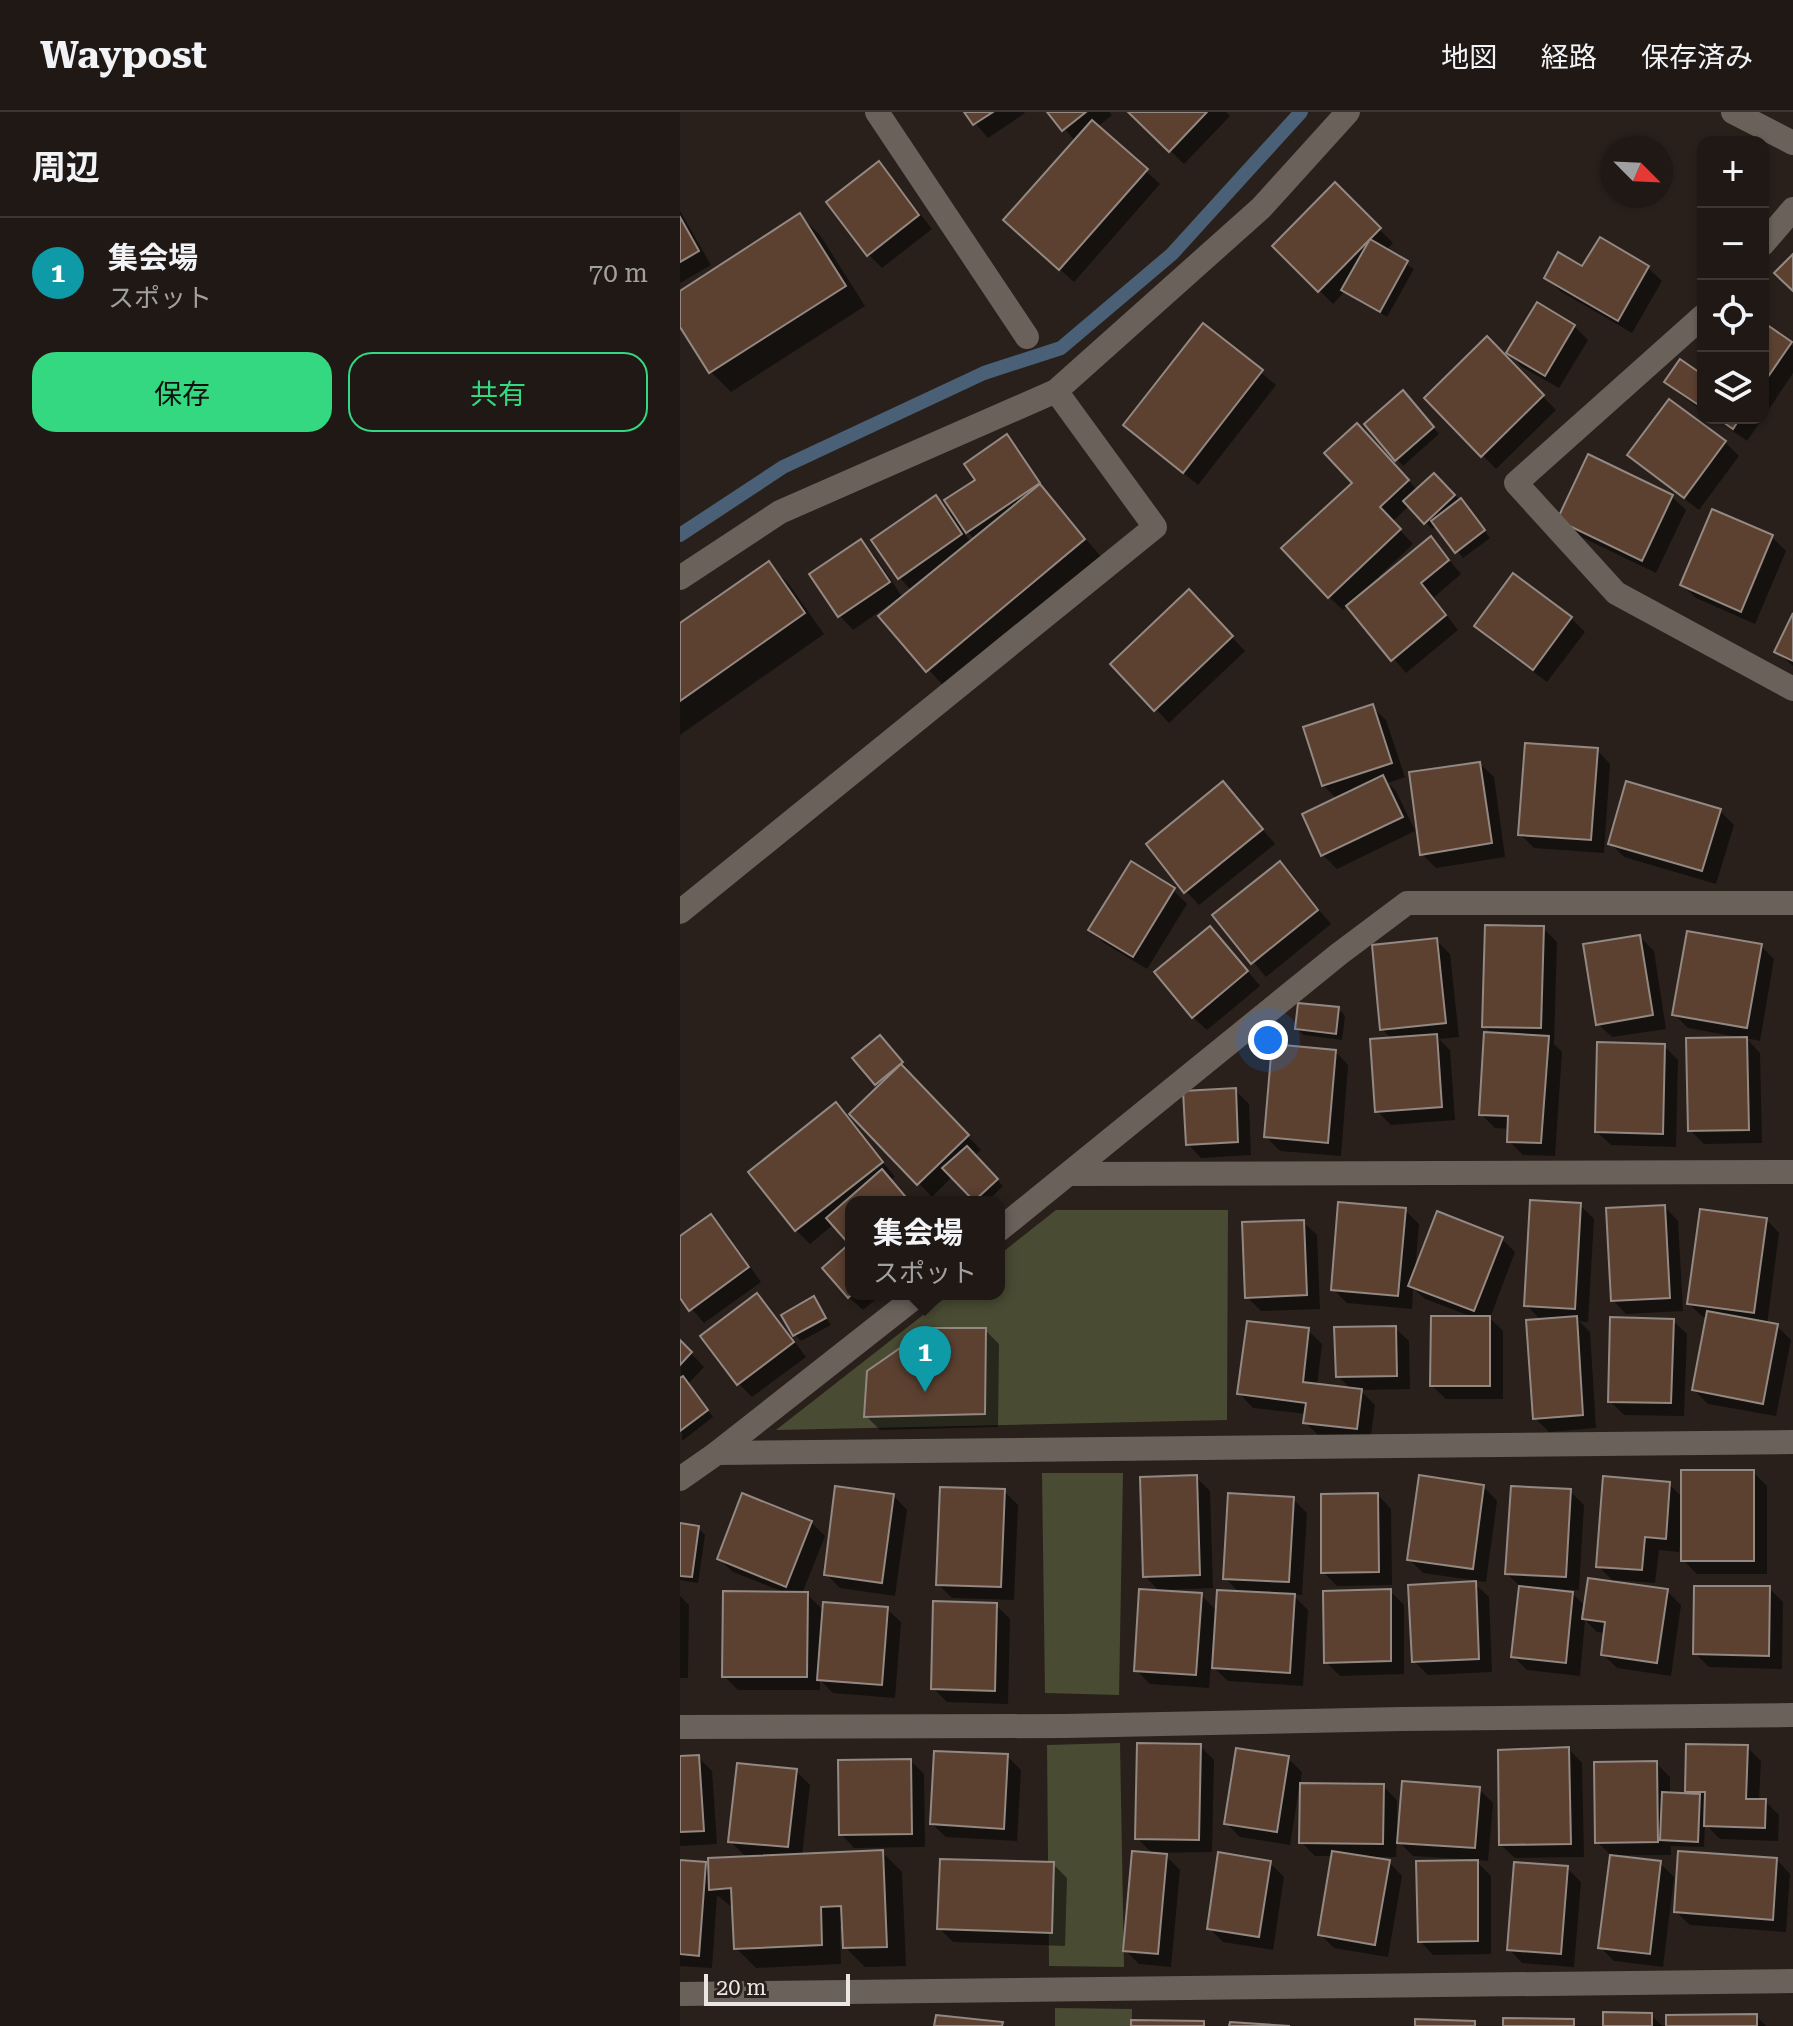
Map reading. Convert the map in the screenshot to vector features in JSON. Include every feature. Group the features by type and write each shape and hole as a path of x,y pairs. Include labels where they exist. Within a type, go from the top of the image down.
{"street":[{"path":"877,112 1027,337"},
{"path":"680,578 780,512 1056,391 1261,208 1348,112"},
{"path":"1733,112 1793,143"},
{"path":"1769,237 1793,209"},
{"path":"1697,321 1516,483 1616,593 1793,689"},
{"path":"680,912 1155,527 1056,391"},
{"path":"1005,1225 1339,954 1407,903 1793,903"},
{"path":"1070,1174 1793,1172"},
{"path":"680,1479 911,1300"},
{"path":"717,1453 1793,1442"},
{"path":"680,1727 1050,1727 1793,1715"},
{"path":"680,1994 1793,1981"}],"green space":[{"path":"1056,1210 1228,1210 1227,1420 776,1430 942,1300 1005,1300 1005,1250"},
{"path":"1042,1473 1123,1473 1119,1695 1045,1693"},
{"path":"1120,1743 1124,1967 1049,1966 1047,1745"},
{"path":"1055,2008 1132,2009 1132,2026 1055,2026"}],"building":[{"path":"964,112 993,112 973,125"},
{"path":"1047,112 1086,112 1062,131"},
{"path":"1128,112 1207,112 1169,152"},
{"path":"1092,120 1148,169 1059,270 1003,220"},
{"path":"879,161 919,215 867,256 826,202"},
{"path":"1335,182 1381,228 1318,292 1272,246"},
{"path":"800,213 846,286 709,373 680,327 680,291"},
{"path":"680,217 699,251 680,262"},
{"path":"1600,237 1649,266 1618,321 1544,278 1558,252 1582,266"},
{"path":"1370,239 1408,261 1380,312 1341,290"},
{"path":"1793,254 1793,291 1774,273"},
{"path":"1537,302 1575,325 1545,376 1506,353"},
{"path":"1203,323 1263,370 1183,473 1123,425"},
{"path":"1769,326 1792,342 1769,375"},
{"path":"1487,336 1544,395 1481,457 1424,398"},
{"path":"1680,359 1697,371 1697,404 1664,382"},
{"path":"1403,390 1434,427 1395,461 1364,424"},
{"path":"1669,399 1697,420 1697,424 1703,424 1726,441 1684,498 1627,455"},
{"path":"1357,423 1409,480 1380,507 1401,529 1328,598 1281,548 1352,483 1324,453"},
{"path":"1007,434 1040,483 966,533 944,500 975,480 964,464"},
{"path":"1588,454 1673,495 1642,561 1557,520"},
{"path":"1434,473 1455,495 1424,524 1403,501"},
{"path":"1040,484 1085,539 926,672 878,616"},
{"path":"936,495 962,534 898,579 871,540"},
{"path":"1461,498 1485,530 1455,553 1431,521"},
{"path":"1712,509 1773,535 1741,612 1680,585"},
{"path":"1431,536 1449,560 1421,583 1446,615 1391,661 1346,606"},
{"path":"861,539 890,582 838,617 809,574"},
{"path":"769,561 805,613 680,701 680,623"},
{"path":"1513,573 1572,617 1533,670 1474,626"},
{"path":"1189,589 1233,636 1154,711 1110,664"},
{"path":"1793,613 1793,661 1774,652"},
{"path":"1373,704 1392,763 1322,786 1303,727"},
{"path":"1525,743 1598,748 1591,840 1518,835"},
{"path":"1480,762 1492,843 1420,855 1409,772"},
{"path":"1383,775 1403,817 1321,856 1302,814"},
{"path":"1223,781 1263,829 1184,893 1146,844"},
{"path":"1626,781 1721,809 1702,871 1608,844"},
{"path":"1131,861 1175,888 1133,957 1088,930"},
{"path":"1280,861 1318,910 1251,964 1212,915"},
{"path":"1485,925 1544,926 1541,1028 1482,1027"},
{"path":"1210,926 1248,971 1192,1018 1154,972"},
{"path":"1687,931 1762,944 1747,1028 1672,1015"},
{"path":"1640,935 1653,1015 1596,1025 1583,944"},
{"path":"1437,938 1446,1023 1380,1030 1372,945"},
{"path":"1298,1003 1339,1007 1336,1034 1295,1029"},
{"path":"1484,1032 1549,1036 1541,1143 1507,1142 1508,1116 1479,1115"},
{"path":"1437,1034 1442,1107 1375,1112 1370,1039"},
{"path":"880,1035 903,1062 875,1085 852,1058"},
{"path":"1747,1037 1749,1130 1688,1131 1686,1038"},
{"path":"1597,1042 1665,1044 1663,1134 1595,1132"},
{"path":"1272,1044 1336,1050 1328,1143 1264,1137"},
{"path":"901,1064 969,1135 917,1185 849,1114"},
{"path":"1236,1088 1238,1142 1186,1145 1183,1091"},
{"path":"836,1102 883,1162 795,1231 748,1172"},
{"path":"967,1146 998,1179 979,1196 969,1196 942,1168"},
{"path":"882,1169 905,1196 851,1196"},
{"path":"1530,1200 1581,1203 1575,1309 1524,1306"},
{"path":"845,1201 845,1239 826,1218"},
{"path":"1338,1202 1406,1208 1398,1296 1331,1290"},
{"path":"1665,1205 1670,1298 1611,1301 1606,1208"},
{"path":"1700,1209 1767,1218 1754,1313 1687,1304"},
{"path":"1437,1211 1503,1237 1474,1311 1408,1286"},
{"path":"711,1214 749,1267 689,1311 680,1298 680,1236"},
{"path":"1304,1220 1307,1295 1245,1298 1242,1222"},
{"path":"845,1248 845,1295 822,1268"},
{"path":"757,1293 794,1342 737,1385 700,1336"},
{"path":"814,1296 826,1318 793,1336 781,1315"},
{"path":"1707,1311 1778,1324 1763,1404 1692,1390"},
{"path":"1431,1316 1490,1316 1490,1386 1430,1386"},
{"path":"1577,1316 1583,1415 1533,1419 1526,1320"},
{"path":"1610,1317 1674,1319 1671,1403 1608,1402"},
{"path":"1247,1321 1309,1328 1303,1382 1362,1389 1357,1429 1303,1423 1306,1403 1237,1394"},
{"path":"1396,1326 1397,1376 1336,1377 1334,1327"},
{"path":"929,1328 986,1328 985,1414 864,1417 867,1371"},
{"path":"680,1340 692,1352 680,1365"},
{"path":"683,1376 708,1410 680,1431 680,1378"},
{"path":"1681,1470 1754,1470 1754,1561 1681,1561"},
{"path":"1197,1475 1200,1575 1143,1577 1140,1477"},
{"path":"1419,1475 1484,1485 1473,1569 1407,1560"},
{"path":"1603,1476 1670,1482 1666,1539 1645,1537 1642,1570 1596,1567"},
{"path":"835,1486 894,1494 882,1583 824,1575"},
{"path":"1511,1486 1571,1489 1566,1577 1505,1574"},
{"path":"940,1487 1005,1489 1001,1587 936,1585"},
{"path":"742,1493 812,1521 786,1587 717,1559"},
{"path":"1228,1493 1294,1497 1289,1582 1223,1579"},
{"path":"1378,1493 1379,1572 1321,1573 1321,1494"},
{"path":"680,1523 699,1526 692,1577 680,1576"},
{"path":"1588,1578 1668,1589 1657,1663 1601,1655 1605,1622 1582,1619"},
{"path":"1476,1581 1479,1659 1412,1662 1408,1585"},
{"path":"1519,1586 1573,1592 1566,1663 1511,1657"},
{"path":"1694,1586 1770,1586 1769,1656 1693,1654"},
{"path":"1139,1589 1202,1593 1196,1675 1134,1671"},
{"path":"1391,1589 1391,1661 1324,1663 1323,1591"},
{"path":"1217,1590 1295,1594 1290,1673 1212,1668"},
{"path":"723,1591 808,1592 807,1677 722,1677"},
{"path":"933,1601 997,1603 995,1691 931,1689"},
{"path":"823,1602 888,1607 882,1685 817,1680"},
{"path":"1137,1743 1201,1744 1199,1840 1135,1839"},
{"path":"1686,1744 1748,1745 1746,1799 1766,1799 1765,1828 1704,1826 1705,1792 1685,1792"},
{"path":"1569,1747 1571,1844 1499,1845 1498,1750"},
{"path":"1236,1748 1289,1756 1277,1832 1224,1824"},
{"path":"934,1751 1008,1754 1004,1829 930,1824"},
{"path":"699,1755 704,1831 680,1832 680,1756"},
{"path":"911,1759 912,1834 839,1835 838,1760"},
{"path":"1657,1761 1658,1842 1595,1843 1594,1762"},
{"path":"737,1763 797,1769 788,1847 728,1842"},
{"path":"1402,1781 1480,1787 1475,1848 1397,1843"},
{"path":"1300,1783 1384,1784 1383,1844 1299,1843"},
{"path":"1662,1792 1700,1794 1698,1842 1660,1840"},
{"path":"883,1850 887,1947 843,1948 841,1906 821,1907 822,1945 734,1949 731,1888 709,1890 708,1858"},
{"path":"1132,1851 1167,1854 1158,1954 1123,1951"},
{"path":"1332,1851 1390,1860 1375,1945 1318,1935"},
{"path":"1678,1851 1777,1858 1773,1920 1674,1912"},
{"path":"1218,1852 1271,1861 1259,1937 1207,1929"},
{"path":"1610,1855 1661,1861 1650,1954 1598,1948"},
{"path":"940,1859 1054,1862 1052,1933 937,1929"},
{"path":"680,1860 706,1862 699,1956 680,1954"},
{"path":"1478,1860 1478,1941 1418,1942 1416,1861"},
{"path":"1514,1862 1568,1866 1561,1954 1507,1950"},
{"path":"1603,2012 1652,2013 1652,2026 1603,2026"},
{"path":"1757,2014 1757,2026 1666,2026 1666,2015"},
{"path":"936,2015 1003,2022 1002,2026 934,2026"},
{"path":"1503,2018 1574,2019 1574,2026 1503,2026"},
{"path":"1415,2019 1475,2021 1475,2026 1415,2026"},
{"path":"1131,2020 1204,2021 1204,2026 1131,2026"},
{"path":"1230,2022 1290,2026 1229,2026"}],"waterway":[{"path":"680,535 783,467 984,373 1061,348 1172,254 1301,112"}],"place":[{"name":"集会場","path":"925,1392"}]}
